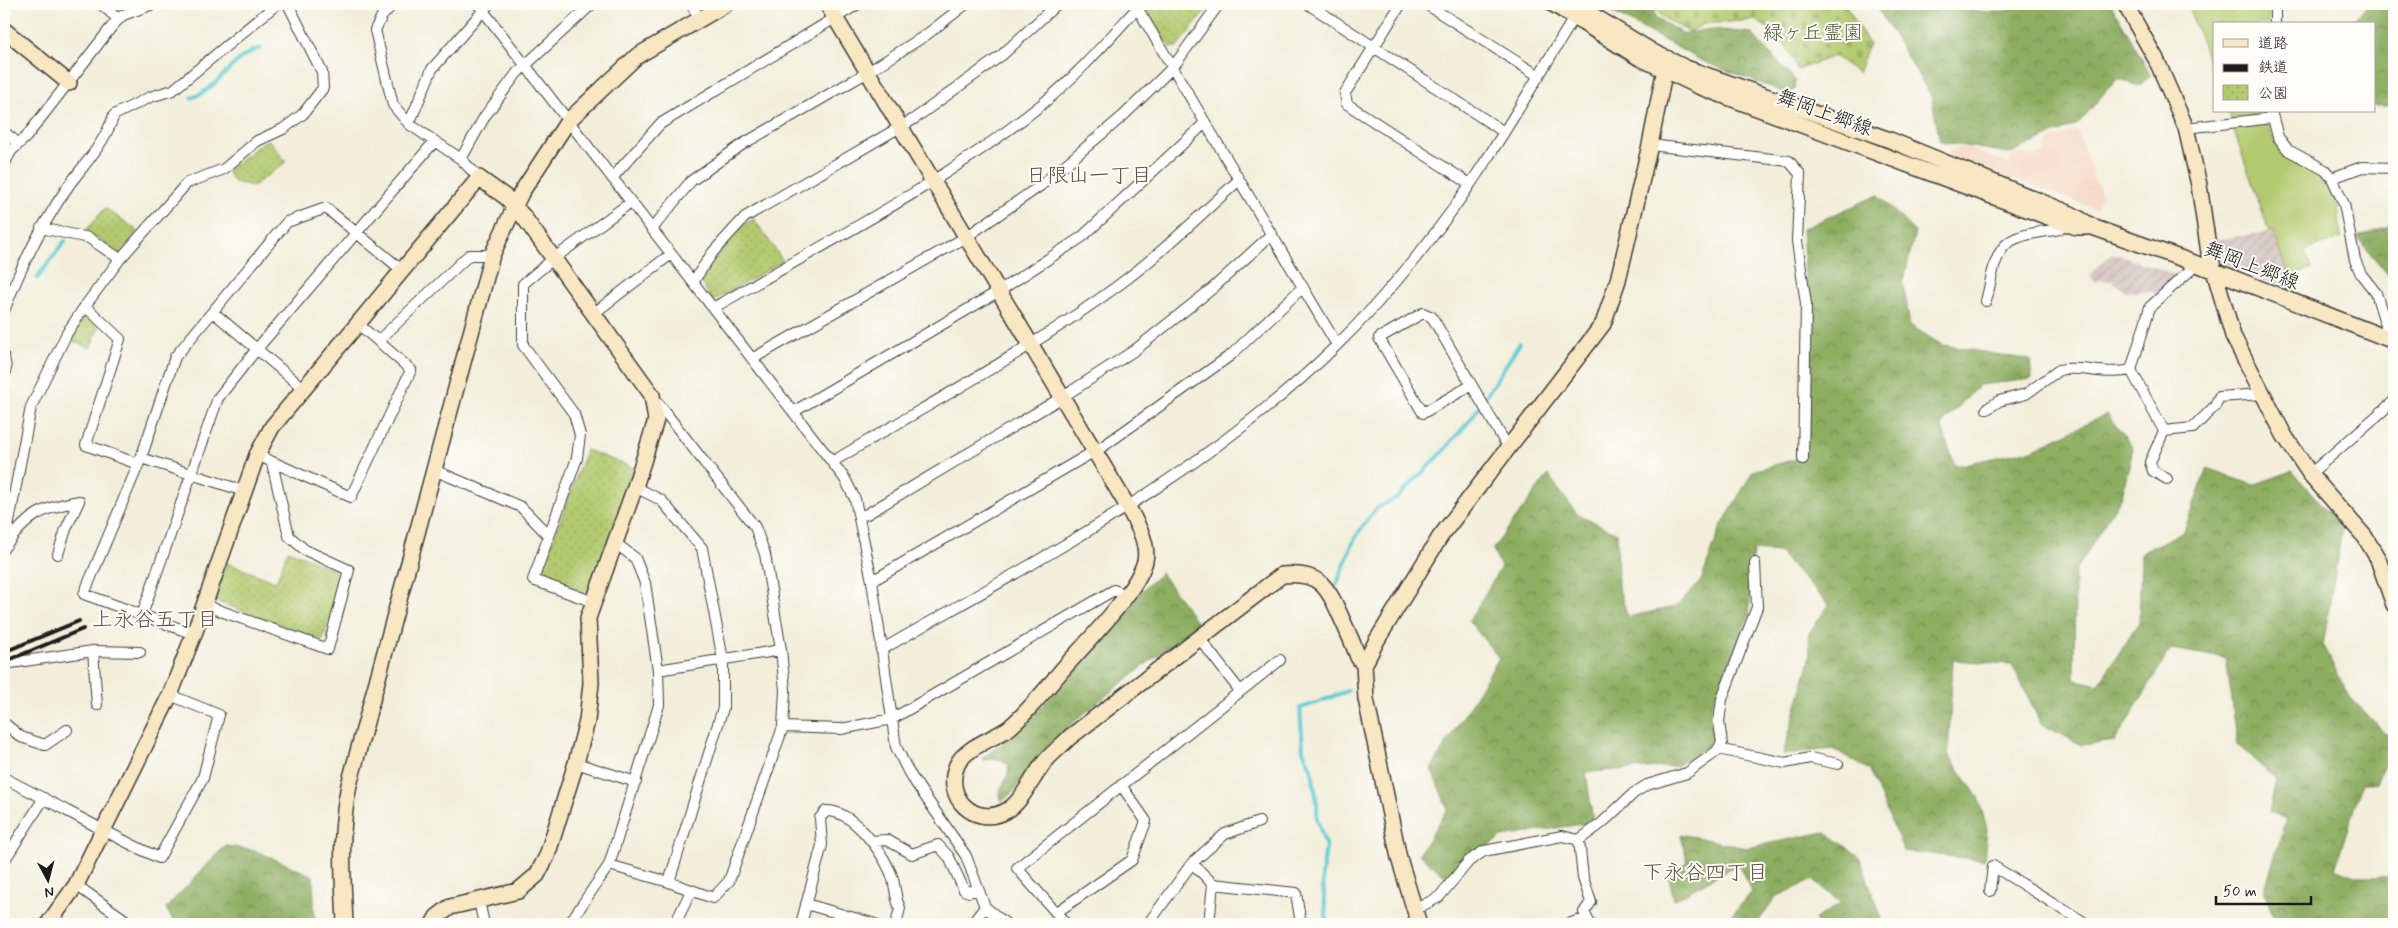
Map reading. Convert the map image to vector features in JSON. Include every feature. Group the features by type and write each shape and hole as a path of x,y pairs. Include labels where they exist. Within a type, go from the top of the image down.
{"street":[{"path":"101,4 118,20"},
{"path":"4,165 11,151 69,83 118,20 123,15 154,4"},
{"path":"4,311 41,228 69,185 107,135 114,115 150,97 173,90 277,4"},
{"path":"4,548 31,407 67,333 85,306 120,259 188,183 224,169 257,141 283,129 303,114 323,88 322,72 288,4"},
{"path":"393,4 382,16 376,30 393,106 409,124 461,159 479,178 515,205 652,395 755,527 765,554 782,650 786,690 783,728 729,881 713,898 669,882 609,865"},
{"path":"461,159 485,116 526,64 592,4"},
{"path":"691,4 700,19"},
{"path":"345,924 341,841 343,814 402,582 492,255 515,205 568,121 637,56 726,4"},
{"path":"828,4 1000,291 1029,345 1128,507 1145,544 1145,560 1114,612 1028,710 1009,728 969,752 957,764 953,779 955,794 964,807 978,815 994,816 1007,811 1018,801 1048,758 1070,737 1282,575 1299,573 1315,578 1324,585 1331,595 1358,657 1364,665"},
{"path":"612,178 660,124 858,4"},
{"path":"652,229 690,181 743,144 868,72 926,35 966,4"},
{"path":"693,282 713,252 745,217 902,128 1002,55 1057,4"},
{"path":"752,359 966,237 1040,186 1123,116 1173,67 1219,4"},
{"path":"1308,4 1504,132"},
{"path":"1400,4 1345,92 1347,104 1470,184"},
{"path":"1426,4 1539,76"},
{"name":"舞岡上郷線","path":"1553,4 1576,10 1653,52 1665,64 1686,68 1890,140 2067,218 2196,264 2392,340"},
{"path":"2125,4 2156,59 2186,128 2199,185 2214,271 2233,336 2262,394 2310,474 2366,537 2378,559 2394,605"},
{"path":"2275,4 2275,22"},
{"path":"409,124 432,69 483,6 568,121 845,480 855,499 872,581 896,747 910,773 966,856 985,906 1006,924"},
{"path":"713,308 933,180 1042,104 1136,6 1337,345"},
{"path":"881,650 1128,507 1201,457 1278,398 1337,345 1393,285 1470,184 1539,76 1576,10"},
{"path":"4,30 69,83"},
{"path":"1665,64 1650,145 1618,280 1603,324 1440,537 1377,640 1364,665 1366,699 1399,858 1417,917 1439,897 1469,862 1484,851 1562,836 1579,840 1602,823 1634,793 1647,785 1688,773 1718,749 1722,743 1719,722 1722,699 1757,607 1755,563"},
{"path":"2186,128 2272,115 2278,138 2288,150 2326,170 2332,178 2344,204 2355,260 2361,274 2376,293 2392,340"},
{"path":"793,412 1000,291 1082,237 1205,123"},
{"path":"4,132 18,144"},
{"path":"142,615 218,398 256,350 434,142"},
{"path":"1650,145 1789,162 1800,174 1797,241 1806,304 1803,460"},
{"path":"2332,178 2362,167 2394,168"},
{"path":"48,924 76,885 104,832 170,695 194,634 257,455 272,427 479,178"},
{"path":"832,462 1029,345 1116,287 1177,237 1239,180"},
{"path":"594,602 533,580 577,458 580,435 574,414 522,345 523,284 553,259 631,202"},
{"path":"194,634 84,594 140,461 175,357 287,222 326,208 402,270"},
{"path":"1986,301 1995,265 2009,242 2059,229 2067,218"},
{"path":"41,228 89,238 120,259"},
{"path":"859,516 867,514 1061,398 1135,350 1213,288 1272,234"},
{"path":"593,314 671,254"},
{"path":"378,341 469,255 492,255"},
{"path":"2164,431 2131,370 2150,307 2196,264"},
{"path":"872,581 879,579 1094,453 1231,355 1303,287"},
{"path":"85,306 120,339 86,445 140,461 191,473 244,491"},
{"path":"213,312 304,389"},
{"path":"1470,386 1423,413 1379,338 1423,313 1432,317 1485,411 1502,439 1509,445"},
{"path":"257,455 351,497 411,370 358,324"},
{"path":"4,357 6,368 4,376"},
{"path":"1987,410 1999,401 2026,394 2060,370 2066,368 2100,372 2131,370"},
{"path":"2164,431 2192,428 2215,406 2219,396 2262,394"},
{"path":"432,924 437,917 450,907 518,891 537,875 547,856 587,721 592,683 588,618 635,487 656,420 652,395"},
{"path":"2310,474 2393,404"},
{"path":"2164,431 2150,462 2153,471 2167,479"},
{"path":"204,605 328,649 349,570 305,550 289,536 272,462"},
{"path":"434,470 521,507 549,536"},
{"path":"635,487 661,500 702,548 723,660 723,708 669,882"},
{"path":"4,548 18,528 31,517 51,506 79,501 66,529 58,554"},
{"path":"569,924 609,865 659,705 658,670 645,582 635,558 614,542"},
{"path":"783,728 841,729 892,719 1114,590 1126,594"},
{"path":"1200,639 1240,691"},
{"path":"4,641 4,659"},
{"path":"658,670 782,650"},
{"path":"4,664 93,651 140,652"},
{"path":"93,651 97,705"},
{"path":"1066,924 1017,868 1280,660"},
{"path":"4,778 104,832 159,858 203,778 220,715 170,695"},
{"path":"4,723 21,737 45,745 67,730"},
{"path":"1718,749 1785,763 1810,758 1838,764"},
{"path":"576,763 636,782"},
{"path":"1057,912 1132,860 1146,821 1121,786"},
{"path":"4,861 44,798"},
{"path":"801,924 822,845 820,818 826,811 834,810 862,828 891,872 895,897 900,908 896,924"},
{"path":"1148,924 1192,863 1225,834 1260,822"},
{"path":"871,841 887,840 912,854 938,845 949,857 964,890 969,892 978,889"},
{"path":"1568,924 1589,921 1584,912 1591,902 1583,878 1579,840"},
{"path":"1192,863 1213,884 1296,893 1301,924"},
{"path":"1990,891 1993,866 2087,924"},
{"path":"1209,924 1213,884"},
{"path":"76,885 127,923"},
{"path":"675,924 691,891"},
{"path":"479,900 484,924"},
{"path":"806,904 875,924"},
{"path":"972,924 985,906"}],"shaded area":[{"path":"2077,130 2101,196 2096,209 1948,156 1949,150 1964,147 2009,164 2012,154 2020,153 2032,157 2044,152 2049,141"},
{"path":"2273,231 2290,278 2275,284 2223,263 2219,256 2215,240"},
{"path":"2112,253 2179,276 2156,295 2150,291 2125,292 2113,281 2101,280 2094,282 2090,275"}],"green space":[{"path":"1142,4 1211,4 1177,47 1169,47"},
{"path":"1598,4 1651,4 1656,18 1683,34 1710,29 1751,33 1795,80 1794,90 1786,93 1702,61"},
{"name":"緑ヶ丘霊園","path":"1652,4 1845,4 1869,44 1858,73 1834,56 1797,70 1786,47 1770,30 1756,20 1703,24 1689,32 1659,14"},
{"path":"1875,4 1965,4 1968,11 2001,12 2025,4 2111,4 2151,75 2139,86 2117,78 2078,124 2010,153 1940,142 1932,98"},
{"path":"2191,4 2269,4 2268,22 2213,22 2213,72 2188,6"},
{"path":"2369,4 2394,4 2394,106 2376,106 2376,22 2351,22"},
{"path":"2228,112 2266,112 2266,115 2231,119"},
{"path":"2267,124 2277,147 2329,183 2338,206 2341,238 2305,251 2311,269 2290,277 2273,231 2269,231 2233,128"},
{"path":"269,140 286,162 253,186 234,182 227,171 262,143"},
{"path":"1878,195 1915,232 1903,283 1910,325 1942,345 2030,360 2032,379 1979,385 1941,425 1955,466 2032,450 2107,414 2133,448 2122,496 2075,572 2074,679 2098,685 2139,623 2141,553 2184,531 2207,468 2253,485 2292,471 2342,528 2323,646 2350,697 2394,742 2394,745 2376,783 2362,783 2335,868 2358,877 2394,877 2394,924 2276,924 2264,892 2287,818 2269,812 2276,780 2238,745 2226,658 2171,649 2115,741 2082,745 2041,724 2012,664 1953,660 1948,754 1978,797 1987,829 1984,860 1904,851 1869,770 1834,749 1783,754 1810,660 1809,633 1829,605 1779,552 1753,550 1749,616 1710,709 1713,742 1677,766 1586,772 1593,822 1502,837 1445,876 1419,854 1448,809 1431,769 1499,658 1469,621 1501,567 1493,549 1548,475 1577,514 1617,533 1618,586 1628,617 1675,607 1701,581 1720,529 1753,471 1796,459 1811,359 1802,229"},
{"path":"105,208 138,231 119,253 86,231"},
{"path":"754,219 783,261 713,301 700,281 730,238"},
{"path":"2394,224 2394,282 2357,237"},
{"path":"86,312 99,327 90,348 71,340"},
{"path":"586,450 634,468 591,595 540,576"},
{"path":"288,550 342,573 323,640 213,600 227,563 276,582"},
{"path":"1161,573 1198,624 1063,731 1039,754 1020,783 1002,801 999,793 1008,774 1009,765 1000,759 983,760 982,758 1004,742 1058,691 1131,608 1142,590"},
{"path":"1825,832 1859,856 1884,924 1818,924 1815,919 1841,903 1813,880 1775,897 1757,924 1724,924 1752,892 1738,864 1674,900 1668,872 1688,862 1680,834 1747,848"},
{"path":"225,846 254,850 313,876 315,924 175,924 166,908"}],"waterway":[{"path":"191,98 210,88 241,58 261,48"},
{"path":"37,278 65,241"},
{"path":"1336,586 1354,540 1364,524 1377,508 1397,498 1438,457 1471,419 1520,343"},
{"path":"1327,924 1322,875 1326,847 1317,819 1317,803 1312,771 1303,750 1300,708 1348,691"}],"railway":[{"path":"4,652 79,621"},
{"path":"4,662 83,629"}],"district":[{"name":"日限山一丁目","path":"1089,175"},
{"name":"上永谷五丁目","path":"155,619"},
{"name":"下永谷四丁目","path":"1705,872"}]}
